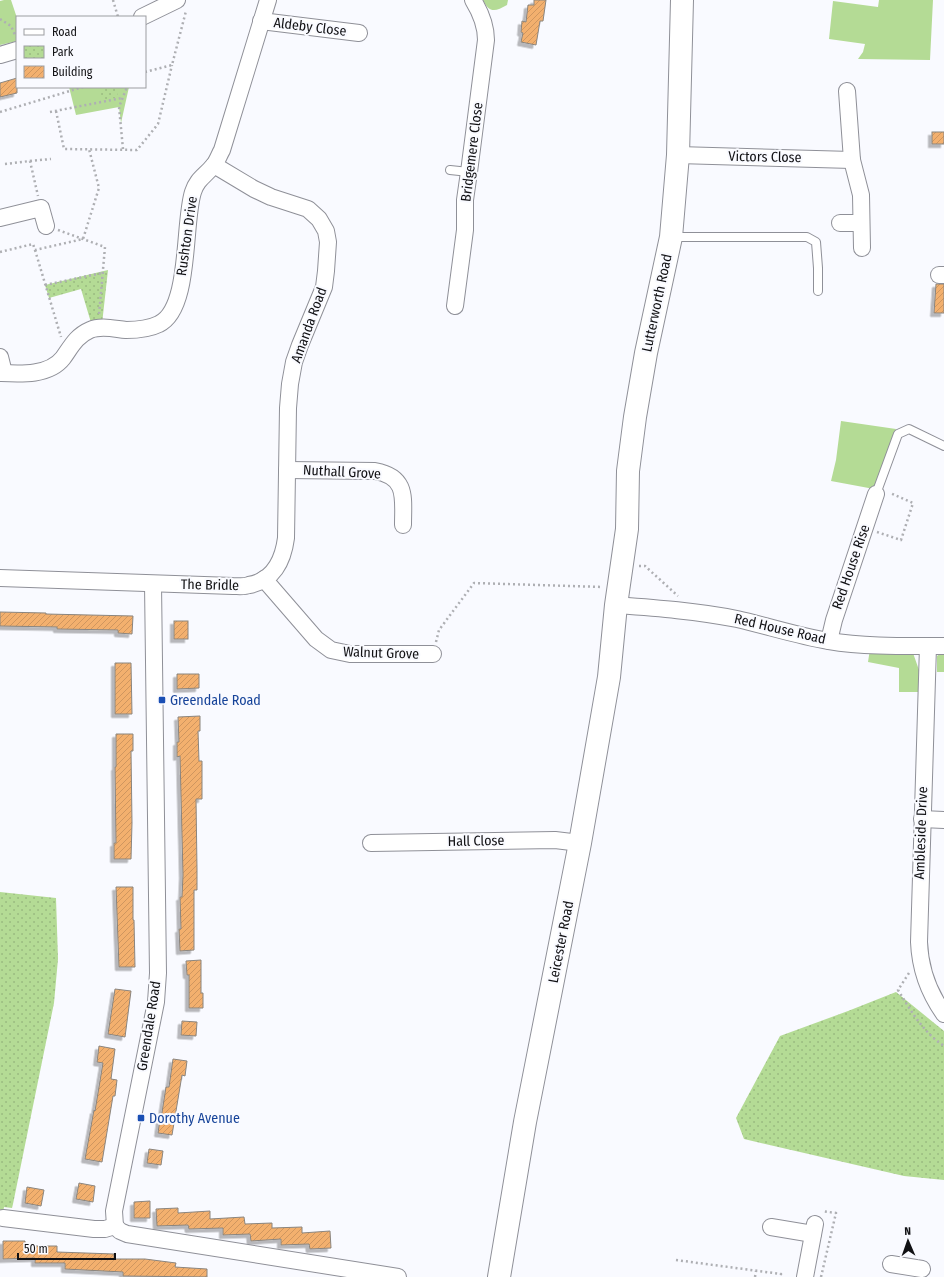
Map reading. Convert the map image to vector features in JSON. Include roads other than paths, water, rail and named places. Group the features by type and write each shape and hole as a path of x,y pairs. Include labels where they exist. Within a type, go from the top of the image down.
{"main road":[{"name":"Lutterworth Road","path":"618,596 627,529 628,471 635,417 646,353 671,237 678,155 682,0"},
{"name":"Leicester Road","path":"499,1277 525,1122 580,843 609,678 618,596"}],"street":[{"name":"Rushton Drive","path":"2,373 35,373 52,366 62,360 73,343 82,334 90,330 98,328 128,330 148,328 161,323 171,314 178,299 193,192 199,179 214,165 222,150 268,0"},
{"name":"Bridgemere Close","path":"455,306 465,230 465,200 486,40 484,21 473,0"},
{"path":"145,16 182,2"},
{"name":"Aldeby Close","path":"261,21 358,33"},
{"path":"0,55 16,50"},
{"path":"847,91 852,160 861,195 862,248"},
{"name":"Victors Close","path":"678,155 852,160"},
{"name":"Amanda Road","path":"214,165 265,195 308,208 319,218 326,231 328,242 324,287 294,362 288,408"},
{"path":"0,218 41,208 46,226"},
{"path":"840,223 861,224"},
{"path":"0,357 2,373"},
{"name":"The Bridle","path":"0,578 233,586 249,586 264,579 273,572 280,562 284,551 286,538 288,408"},
{"name":"Nuthall Grove","path":"288,470 375,471 386,473 396,479 401,489 403,499 403,525"},
{"name":"Red House Rise","path":"829,641 834,620 877,491"},
{"name":"Walnut Grove","path":"264,579 316,639 330,650 350,654 434,654"},
{"name":"Greendale Road","path":"114,1226 114,1211 156,1002 158,973 153,584"},
{"name":"Red House Road","path":"618,596 683,611 736,619 829,641 944,646"},
{"name":"Ambleside Drive","path":"928,646 919,956 931,992 944,1014"},
{"path":"922,819 944,820"},
{"name":"Hall Close","path":"371,843 555,840 580,843"},
{"path":"1,1218 94,1229 105,1229 114,1226 127,1234 398,1277"},
{"path":"771,1227 814,1229 805,1277"},
{"path":"900,1269 922,1269"}],"lane":[{"path":"450,170 469,172"},
{"path":"671,237 807,237 816,242 818,291"},
{"path":"877,491 898,434 910,429 944,446"}],"place":[{"name":"Greendale Road","path":"162,700"},
{"name":"Dorothy Avenue","path":"141,1118"}]}
